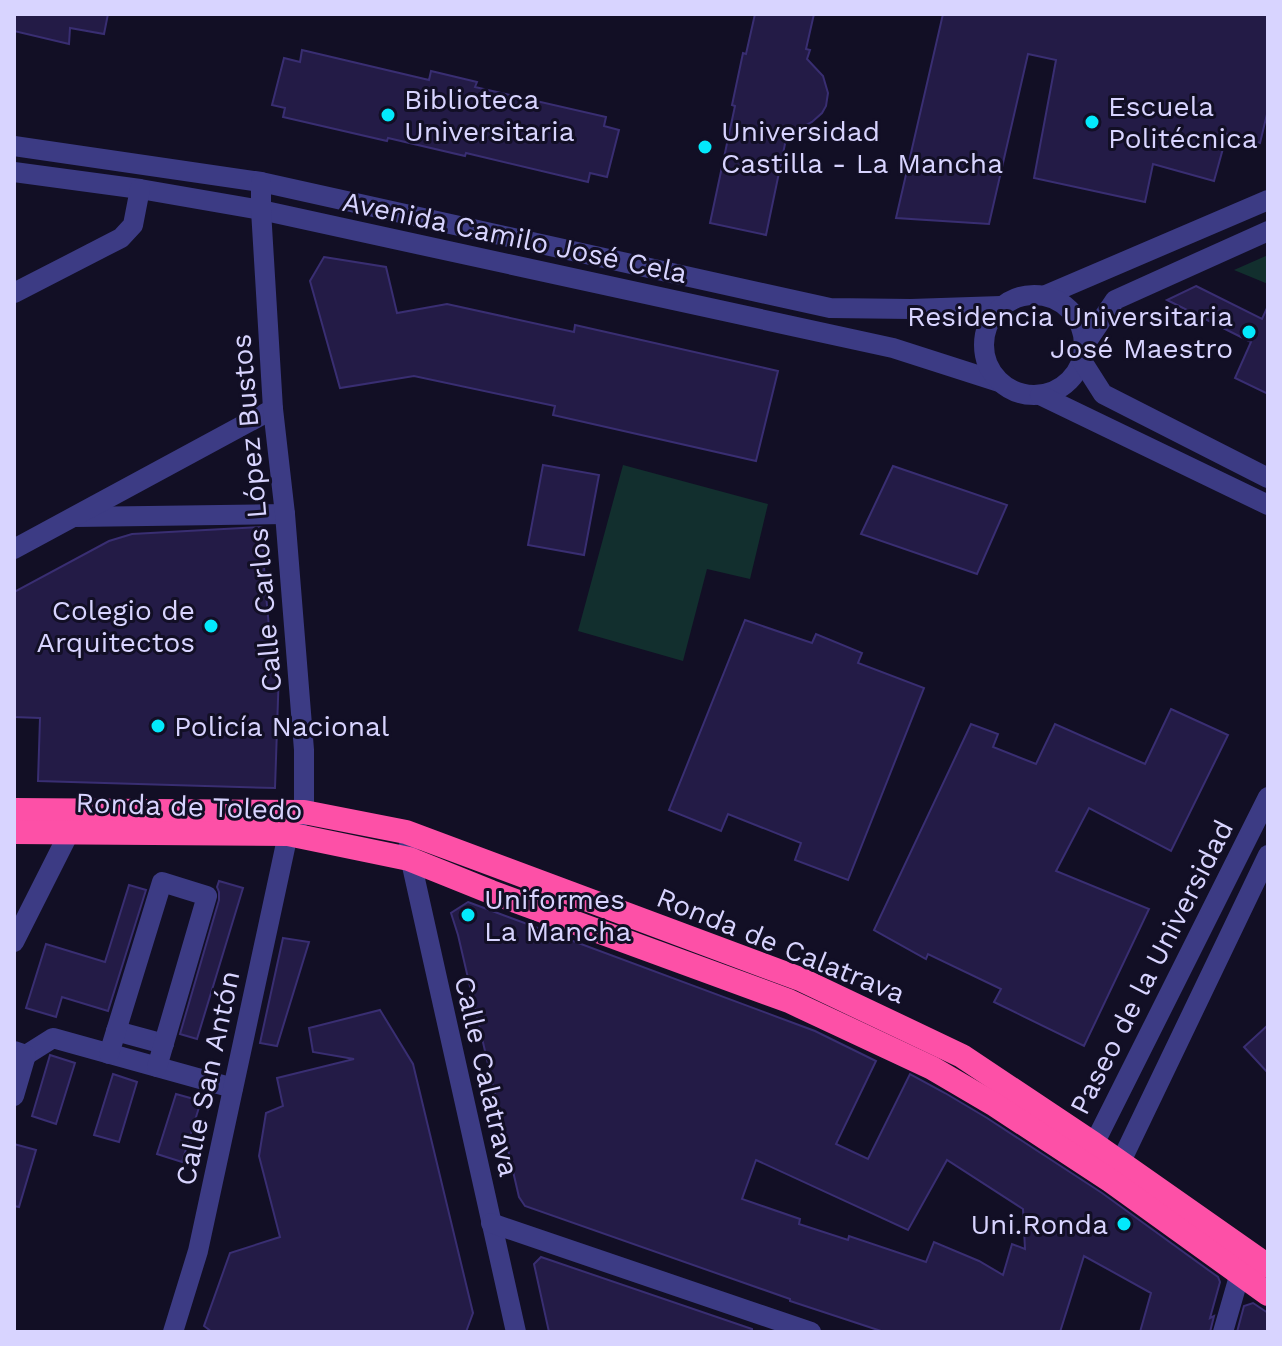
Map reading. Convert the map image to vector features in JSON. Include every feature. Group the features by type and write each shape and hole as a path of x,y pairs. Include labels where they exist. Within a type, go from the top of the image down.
{"highway":[{"name":"Ronda de Toledo","path":"14,810 304,812 406,832"},
{"name":"Ronda de Toledo","path":"14,832 288,834 409,859"},
{"name":"Ronda de Calatrava","path":"406,832 800,979 962,1056 1089,1154 1254,1265 1268,1294"},
{"name":"Ronda de Calatrava","path":"409,859 789,1001 932,1068 1089,1154"}],"street":[{"name":"Avenida Camilo José Cela","path":"14,146 261,182 830,308 1001,306"},
{"name":"Avenida Camilo José Cela","path":"14,172 261,210 893,348 999,382"},
{"name":"Calle Carlos López Bustos","path":"261,182 273,409 285,514 304,750 304,812"},
{"path":"14,293 121,238 133,225 140,189"},
{"path":"1268,200 1046,295 1022,295 1001,306 989,321 983,344 986,363 999,382 1019,393 1040,395 1268,505"},
{"path":"1040,395 1062,386 1078,368 1083,353 1115,300 1268,231"},
{"path":"1046,295 1069,308 1079,322 1083,353 1103,394 1268,478"},
{"path":"14,549 273,409"},
{"path":"71,517 285,514"},
{"name":"Paseo de la Universidad","path":"1089,1154 1268,797"},
{"path":"288,834 304,812"},
{"name":"Calle Calatrava","path":"406,832 409,859 516,1332"},
{"path":"14,942 69,833"},
{"name":"Calle San Antón","path":"173,1332 198,1251 288,834"},
{"name":"Paseo de la Universidad","path":"1116,1172 1268,855"},
{"path":"109,1054 162,882 207,896 157,1067"},
{"path":"116,1031 164,1044"},
{"path":"14,1096 20,1053 53,1038 233,1088"},
{"path":"491,1223 811,1332"},
{"path":"1223,1332 1254,1265"},
{"path":"504,1332 510,1307"}],"green space":[{"path":"1268,255 1268,284 1234,270"},
{"path":"623,465 768,504 750,579 707,569 683,661 578,631"}],"building":[{"path":"14,14 108,14 104,34 70,28 69,44 14,31"},
{"path":"755,14 814,14 806,49 810,50 807,59 823,76 828,93 822,113 795,131 792,141 786,139 766,235 710,223 743,53 746,54"},
{"name":"Escuela Politécnica","path":"943,14 1268,14 1268,110 1260,143 1227,134 1214,181 1153,164 1145,202 1034,178 1056,60 1028,54 989,224 896,218"},
{"name":"Biblioteca Universitaria","path":"302,50 429,80 431,71 477,82 475,87 606,117 604,126 619,130 607,177 590,173 588,182 466,153 465,156 388,138 387,141 283,117 285,108 272,105 284,58 300,62"},
{"path":"324,257 386,267 397,313 447,304 574,332 575,325 778,371 756,461 553,415 555,406 414,376 340,388 310,281"},
{"name":"Residencia Universitaria José Maestro","path":"1196,286 1262,319 1268,306 1268,394 1235,378 1251,342 1167,300"},
{"path":"543,465 599,475 584,555 528,545"},
{"path":"893,466 1007,505 977,574 861,534"},
{"path":"262,527 273,670 279,670 275,788 38,781 40,718 14,717 14,592 109,541 132,534"},
{"path":"745,620 812,643 816,634 862,653 858,663 924,688 848,880 795,860 801,843 728,814 721,831 669,810"},
{"path":"1171,709 1228,735 1171,851 1089,808 1056,871 1149,909 1084,1046 994,1002 1001,989 928,954 926,959 874,930 971,724 998,734 993,747 1036,764 1055,724 1145,764"},
{"path":"219,881 243,888 197,1039 180,1034 219,900"},
{"path":"129,885 146,890 108,1011 62,997 56,1017 26,1008 46,944 105,962"},
{"path":"468,902 815,1031 876,1061 836,1144 868,1159 910,1074 945,1093 1102,1193 1218,1277 1220,1282 1210,1318 1214,1316 1210,1332 1140,1332 1151,1293 1084,1256 1060,1332 884,1332 525,1206 519,1197 451,913","holes":["756,1160 908,1230 947,1160 1023,1209 1025,1249 1012,1244 1003,1275 934,1242 926,1262 849,1236 848,1240 799,1224 800,1219 742,1199"]},
{"path":"283,938 309,942 277,1046 260,1043"},
{"path":"380,1010 413,1064 473,1313 466,1332 212,1332 204,1326 230,1253 280,1237 259,1156 266,1113 283,1106 277,1078 354,1059 313,1052 309,1028"},
{"path":"1268,1025 1268,1073 1244,1047"},
{"path":"50,1055 75,1063 56,1124 32,1116"},
{"path":"113,1074 137,1082 119,1142 94,1135"},
{"path":"176,1094 201,1101 182,1162 157,1154"},
{"path":"14,1144 36,1150 19,1207 14,1206"},
{"path":"541,1257 752,1329 752,1332 549,1332 534,1264"},
{"path":"1253,1303 1268,1313 1268,1332 1237,1332 1244,1306"}],"place":[{"name":"Biblioteca Universitaria","path":"388,115"},
{"name":"Escuela Politécnica","path":"1092,122"},
{"name":"Universidad Castilla - La Mancha","path":"705,147"},
{"name":"Residencia Universitaria José Maestro","path":"1249,332"},
{"name":"Colegio de Arquitectos","path":"211,626"},
{"name":"Policía Nacional","path":"158,726"},
{"name":"Uniformes La Mancha","path":"468,915"},
{"name":"Uni.Ronda","path":"1124,1224"}]}
